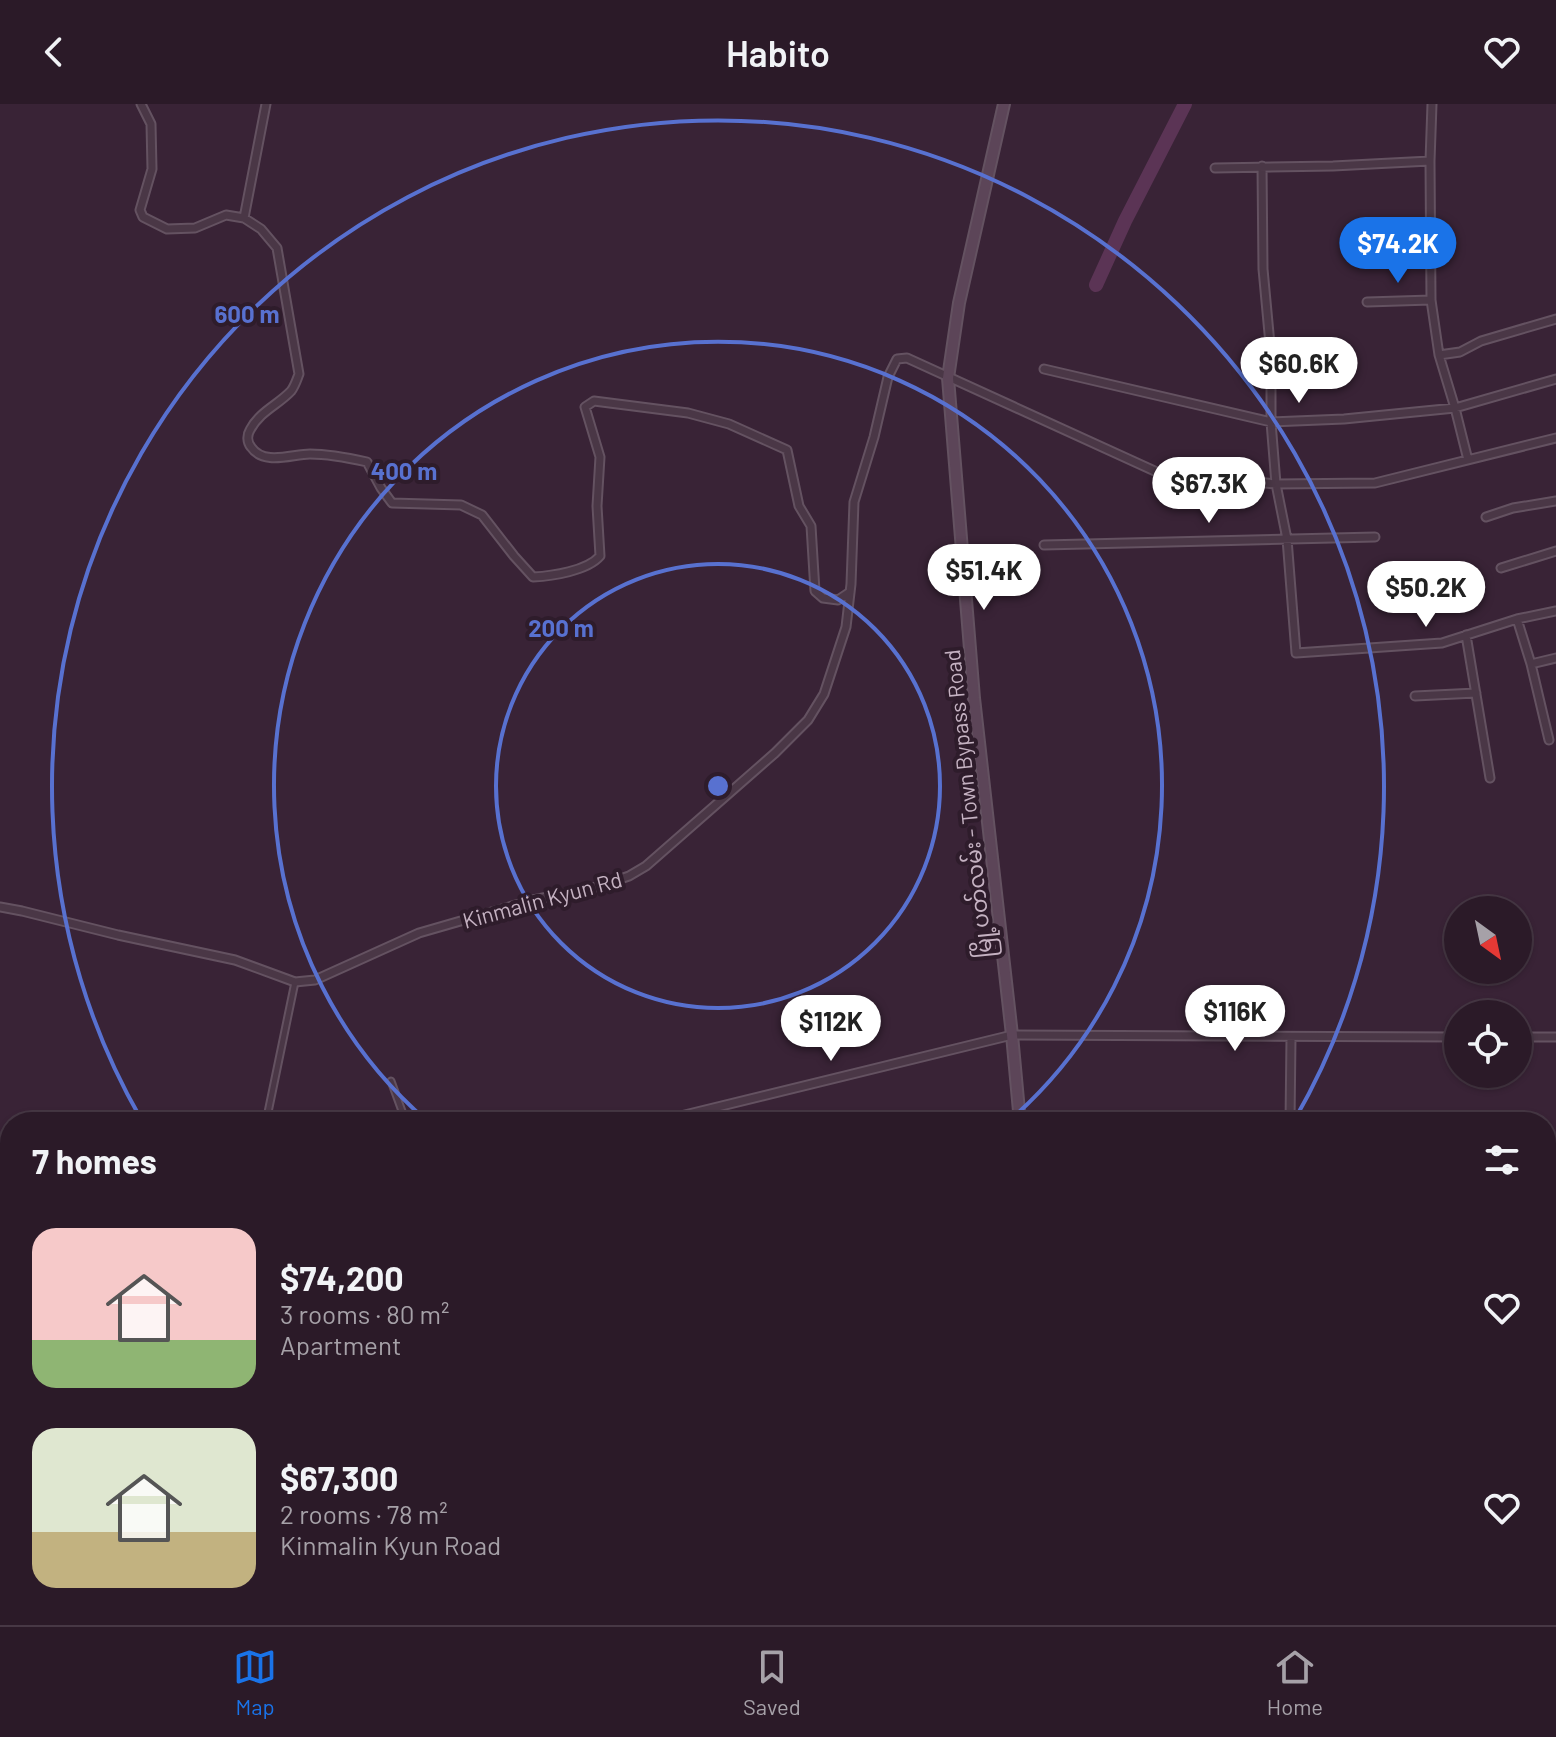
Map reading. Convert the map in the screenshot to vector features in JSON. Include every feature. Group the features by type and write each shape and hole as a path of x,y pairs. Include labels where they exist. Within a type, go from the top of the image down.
{"main road":[{"name":"မြို့ပတ်လမ်း - Town Bypass Road","path":"1004,104 959,303 948,378 974,698 1019,1112"}],"street":[{"path":"141,104 151,124 152,169 140,210 143,217 167,229 195,228 226,215 244,218 261,229 277,248 299,374 292,390 262,413 248,432 248,442 259,455 277,458 310,454 367,462 392,503 461,505 482,515 533,577 557,575 595,562 600,556 597,506 600,457 585,407 594,401 688,413 729,424 787,450 799,506 811,526 815,591 823,598 838,600 850,592"},
{"path":"244,218 266,104"},
{"path":"1432,104 1431,300 1439,355 1468,460"},
{"path":"1215,168 1430,161"},
{"path":"1262,166 1263,269 1271,355 1271,422 1276,484 1287,539 1296,653 1442,643 1517,619 1556,611"},
{"path":"1367,302 1431,300"},
{"path":"1439,355 1460,352 1481,341 1556,319"},
{"name":"Kinmalin Kyun Rd","path":"295,982 315,980 419,933 629,876 646,866 775,753 808,720 824,694 846,627 854,502 888,377 897,359 907,358 948,378"},
{"path":"1044,369 1271,422 1344,419 1455,408 1556,379"},
{"path":"948,378 1159,473 1276,484 1375,483 1556,438"},
{"path":"1486,517 1513,508 1556,501"},
{"path":"1044,545 1375,537"},
{"path":"1501,568 1556,551"},
{"path":"1517,619 1549,740"},
{"path":"1466,635 1490,778"},
{"path":"1531,664 1556,658"},
{"path":"1415,696 1476,693"},
{"path":"0,907 235,960 295,982 268,1112"},
{"path":"697,1112 1012,1035 1444,1037"},
{"path":"1532,1037 1556,1037"},
{"path":"1290,1112 1291,1038"},
{"path":"391,1081 402,1112"}],"waterway":[{"path":"1096,285 1185,104"}]}
